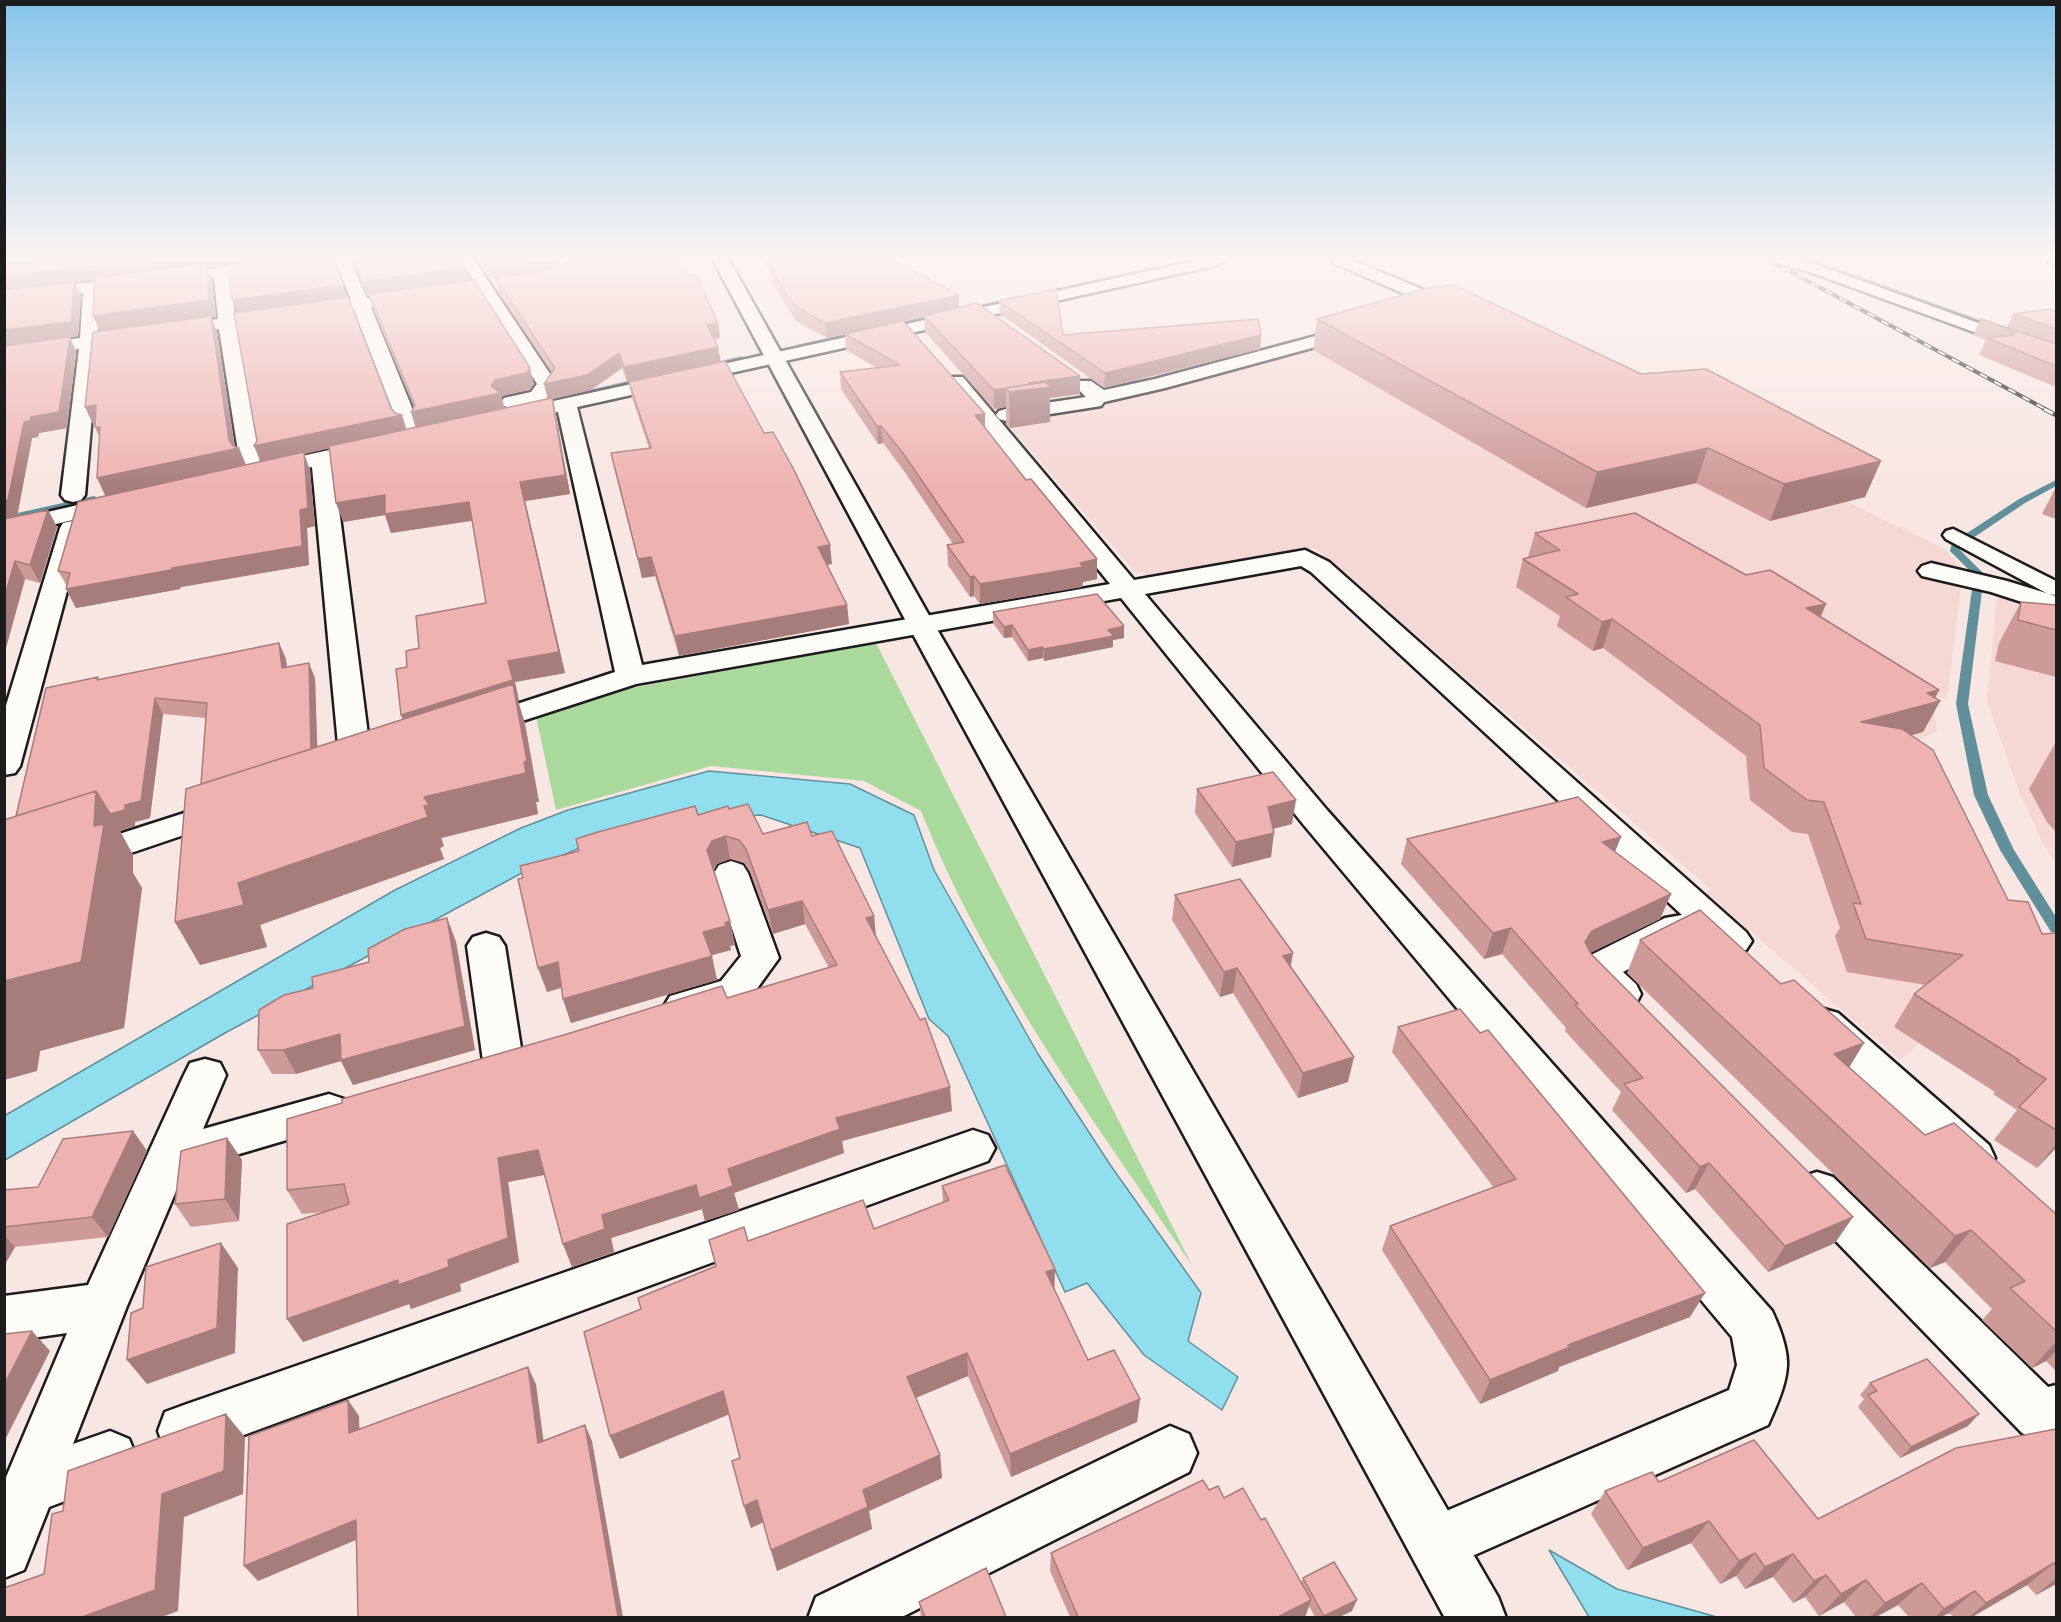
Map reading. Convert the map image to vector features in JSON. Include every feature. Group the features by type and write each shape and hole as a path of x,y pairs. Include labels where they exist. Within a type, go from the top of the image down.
{"street":[{"path":"6,759 74,504 89,336"},
{"path":"4,354 132,336"},
{"path":"227,336 240,465"},
{"path":"373,336 408,423"},
{"path":"240,465 322,458 481,415 538,396 547,384 515,336"},
{"path":"764,336 921,625 1477,1617"},
{"path":"240,465 408,423 566,404 874,336"},
{"path":"916,336 925,346"},
{"path":"1095,398 1179,379 1336,336"},
{"path":"1998,336 2056,357"},
{"path":"940,364 988,418 1315,817 1755,1327 1762,1365 1750,1407 1436,1544"},
{"path":"988,418 1094,402 1097,394 1069,375"},
{"path":"566,404 630,676"},
{"path":"322,458 356,766"},
{"path":"4,528 74,504 130,492"},
{"path":"4,510 74,504"},
{"path":"1953,535 2056,589"},
{"path":"447,736 630,676 1305,558 1320,567 1756,962"},
{"path":"1931,571 1998,586 2056,605"},
{"path":"4,884 254,800"},
{"path":"646,1018 734,991 759,958 731,873"},
{"path":"1646,1019 1596,969 1704,915"},
{"path":"486,946 502,1061"},
{"path":"1801,1002 1995,1178"},
{"path":"4,1550 103,1306 205,1075"},
{"path":"171,1156 366,1100"},
{"path":"30,1487 973,1148"},
{"path":"1788,1162 2040,1415 2056,1410"},
{"path":"4,1319 103,1306"},
{"path":"837,1617 1170,1453"}],"shaded area":[{"path":"1344,336 1428,336 1685,423 1945,550 1963,570 1947,699 1931,696 1937,731 1915,742 2019,955 1900,1060 1705,892 1711,889 1315,548 1151,576 1135,572 1010,427 1016,420 1103,408 1122,395"},
{"path":"1997,597 2042,610 2056,675 2056,863 2044,846 2020,794 1987,701"}],"green space":[{"path":"876,643 1193,1267 1044,1046 1010,989 947,872 921,811 864,781 711,766 556,810 536,716 632,688"}],"water":[{"path":"709,771 850,784 914,815 934,870 1038,1054 1111,1166 1201,1293 1188,1341 1238,1377 1222,1410 1144,1355 1087,1283 1065,1292 948,1036 929,1019 860,848 761,815 673,821 607,836 520,874 225,1033 5,1160 4,1116 395,890 521,828 568,810"},
{"path":"1549,1550 1617,1589 1717,1617 1589,1617"}],"building":[{"path":"93,336 214,336 229,440 233,446 239,448 97,478 100,427 95,427 96,405 85,407"},
{"path":"238,336 363,336 391,408 395,413 402,415 254,446 257,441"},
{"path":"386,336 509,336 530,368 526,373 495,380 491,386 500,393 411,412 415,405"},
{"path":"534,336 712,336 718,347 624,367 619,353 587,375 544,384 555,368"},
{"path":"848,336 916,336 985,414 975,415 1026,480 1031,479 1097,559 1080,563 1083,567 980,584 974,576 970,577 947,545 964,542 903,453 881,426 877,426 840,372 900,365"},
{"path":"943,336 1023,336 1080,376 1029,383 994,390"},
{"path":"1050,336 1258,336 1105,373"},
{"path":"1348,336 1561,336 1641,374 1706,369 1881,461 1784,484 1708,448 1597,472"},
{"path":"2031,336 2056,344 2056,366 1987,338"},
{"path":"70,337 59,412 31,417 30,421 24,422 8,500 4,500 4,346"},
{"path":"725,361 764,433 773,432 793,468 830,545 818,547 847,605 675,636 651,557 638,559 611,453 651,448 629,382"},
{"path":"1045,382 1051,387 1009,392 1006,388"},
{"path":"552,398 565,475 520,482 559,652 508,661 513,680 401,715 396,669 407,667 406,651 419,648 416,616 486,603 469,502 385,514 385,495 336,503 329,446"},
{"path":"304,452 308,508 300,510 302,546 66,589 70,573 58,571 78,502"},
{"path":"48,510 30,565 15,561 4,598 4,519"},
{"path":"1635,513 1746,575 1770,570 1826,604 1806,608 1939,690 1927,693 1940,701 1861,722 1902,729 1933,750 2008,900 2028,902 2042,934 2056,933 2056,1130 2019,1107 2046,1079 1914,994 1963,955 1866,939 1853,903 1861,904 1824,802 1807,800 1764,768 1760,725 1612,619 1602,622 1566,597 1578,594 1523,559 1560,550 1535,533"},
{"path":"1097,594 1124,626 1108,630 1114,636 1028,650 1012,625 1004,627 993,612"},
{"path":"2021,602 2056,605 2056,630 2018,620"},
{"path":"279,643 282,668 309,663 311,749 201,784 207,703 155,698 141,801 125,805 125,810 110,814 96,791 16,816 46,688 98,677 97,680"},
{"path":"513,684 527,761 524,762 526,773 424,797 429,805 424,806 428,817 238,883 244,905 175,922 186,789"},
{"path":"1273,772 1296,800 1268,807 1274,833 1236,842 1197,789"},
{"path":"96,791 94,826 104,824 81,962 4,981 4,820"},
{"path":"1578,797 1621,837 1602,842 1671,894 1592,931 1585,942 1591,954 1853,1217 1785,1246 1709,1163 1700,1167 1624,1084 1643,1078 1575,1005 1578,1004 1511,928 1493,933 1407,839"},
{"path":"748,804 763,834 807,822 812,836 832,831 874,916 866,918 920,1020 925,1018 950,1087 836,1118 840,1129 728,1169 733,1186 699,1198 696,1185 602,1215 605,1229 563,1244 538,1150 498,1158 508,1238 448,1260 449,1267 398,1285 398,1280 287,1319 287,1224 349,1204 344,1184 287,1190 287,1119 342,1103 342,1099 567,1034 722,986 727,998 837,965 802,901 768,910 746,849 739,840 726,836 712,841 707,850 730,921 725,923 726,926 703,932 712,956 563,999 558,962 538,968 518,879 523,878 520,866 579,851 576,839 598,832 695,806 698,815 728,806 729,809"},
{"path":"1240,879 1293,953 1283,956 1354,1057 1303,1073 1237,968 1224,972 1175,895"},
{"path":"1700,910 1781,984 1794,980 1864,1043 1834,1054 1925,1135 1954,1123 2056,1214 2056,1331 2010,1288 2025,1281 1971,1230 1955,1236 1640,940"},
{"path":"447,918 465,1026 341,1060 340,1034 283,1050 258,1050 259,1010 284,995 313,988 312,977 369,962 368,949 405,929"},
{"path":"1460,1009 1480,1033 1488,1030 1705,1293 1568,1345 1570,1347 1490,1380 1390,1226 1516,1179 1398,1027"},
{"path":"133,1131 92,1217 4,1227 4,1190 38,1187 63,1139"},
{"path":"227,1138 225,1199 175,1204 181,1151"},
{"path":"1005,1165 1055,1269 1046,1272 1088,1360 1114,1350 1140,1399 1010,1454 967,1353 907,1377 940,1455 863,1490 868,1507 771,1550 757,1500 744,1506 732,1461 740,1458 723,1391 610,1436 584,1332 641,1309 638,1298 716,1266 709,1240 744,1227 748,1241 863,1200 874,1229 949,1200 942,1186"},
{"path":"221,1243 217,1328 127,1360 131,1313 143,1308 146,1267"},
{"path":"32,1331 4,1385 4,1334"},
{"path":"1927,1359 1979,1414 1911,1447 1868,1395 1877,1391 1870,1383"},
{"path":"528,1367 538,1443 585,1425 618,1617 358,1617 356,1520 244,1566 249,1436 348,1400 349,1433"},
{"path":"226,1414 224,1471 162,1494 155,1590 82,1617 4,1617 4,1588 44,1574 52,1514 63,1511 68,1471"},
{"path":"2056,1429 2056,1566 2054,1563 1986,1603 1975,1591 1944,1609 1922,1583 1885,1603 1866,1580 1841,1594 1826,1575 1814,1581 1793,1554 1765,1567 1755,1553 1739,1561 1709,1521 1643,1548 1605,1491 1652,1472 1659,1482 1754,1440 1818,1519 1956,1448"},
{"path":"1203,1480 1209,1490 1218,1486 1224,1498 1243,1488 1261,1520 1265,1518 1311,1600 1278,1617 1078,1617 1051,1553"},
{"path":"1334,1562 1357,1600 1324,1616 1303,1578"},
{"path":"986,1568 1006,1617 925,1617 919,1602"}],"waterway":[{"path":"800,345 844,336"},
{"path":"708,365 741,358"},
{"path":"535,403 645,379"},
{"path":"286,458 346,445"},
{"path":"2056,483 2022,501 1956,545 1955,551 1979,574 1962,704 1981,795 2007,850 2056,928"},
{"path":"4,519 94,499"}],"railway":[{"path":"1909,336 2047,410"},
{"path":"2044,409 2056,415"}]}
